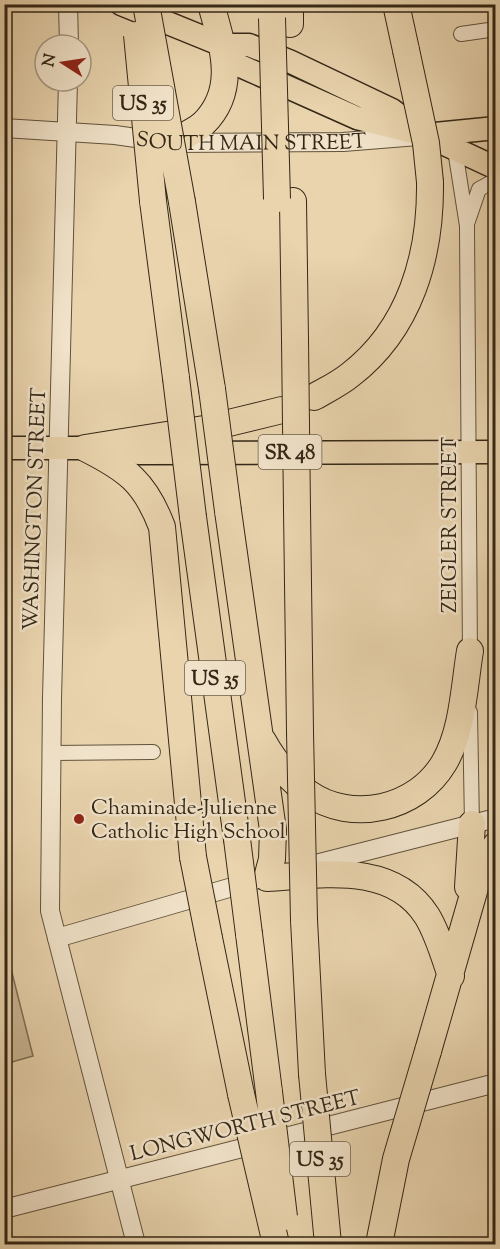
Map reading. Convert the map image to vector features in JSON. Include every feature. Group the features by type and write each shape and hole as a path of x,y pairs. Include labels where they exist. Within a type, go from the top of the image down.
{"highway":[{"name":"US 35","path":"135,4 153,201 288,1245"},
{"path":"146,4 182,202 212,389 261,738 273,839 267,878 352,873 383,881 401,891 427,916 452,976"},
{"path":"171,143 202,124 219,100 226,70 211,4"},
{"path":"314,397 348,377 386,339 405,308 426,245 430,182 426,143 396,4"},
{"name":"US 35","path":"280,13 285,200 295,334 304,920 312,1074 327,1245"},
{"path":"85,448 204,429 282,410"},
{"path":"85,448 127,473 143,487 162,527 193,856 241,1094 276,1245"},
{"path":"261,738 286,774 322,801 362,809 398,804 428,785 445,761 459,719 470,651"},
{"path":"461,938 469,883 484,821"},
{"path":"378,1245 396,1159 452,976 479,874 495,846"}],"main road":[{"path":"121,4 222,45 249,45 289,61 392,110 425,135 495,168"},
{"name":"SOUTH MAIN STREET","path":"425,135 495,128"},
{"name":"SR 48","path":"4,448 85,448 139,453 495,452"}],"street":[{"path":"68,4 69,33"},
{"path":"461,34 495,29"},
{"name":"WASHINGTON STREET","path":"68,93 58,448 50,911 122,1180 136,1245"},
{"name":"SOUTH MAIN STREET","path":"4,128 66,131 171,143 344,142 425,135"},
{"name":"ZEIGLER STREET","path":"454,150 467,226 470,651 484,821"},
{"name":"ZEIGLER STREET","path":"467,226 479,189 495,180"},
{"path":"52,753 153,753"},
{"path":"57,938 367,849 484,821"},
{"name":"LONGWORTH STREET","path":"4,1209 495,1083"}],"shaded area":[{"path":"5,945 33,1056 4,1064"}],"place":[{"name":"Chaminade-Julienne Catholic High School","path":"79,819"}]}
